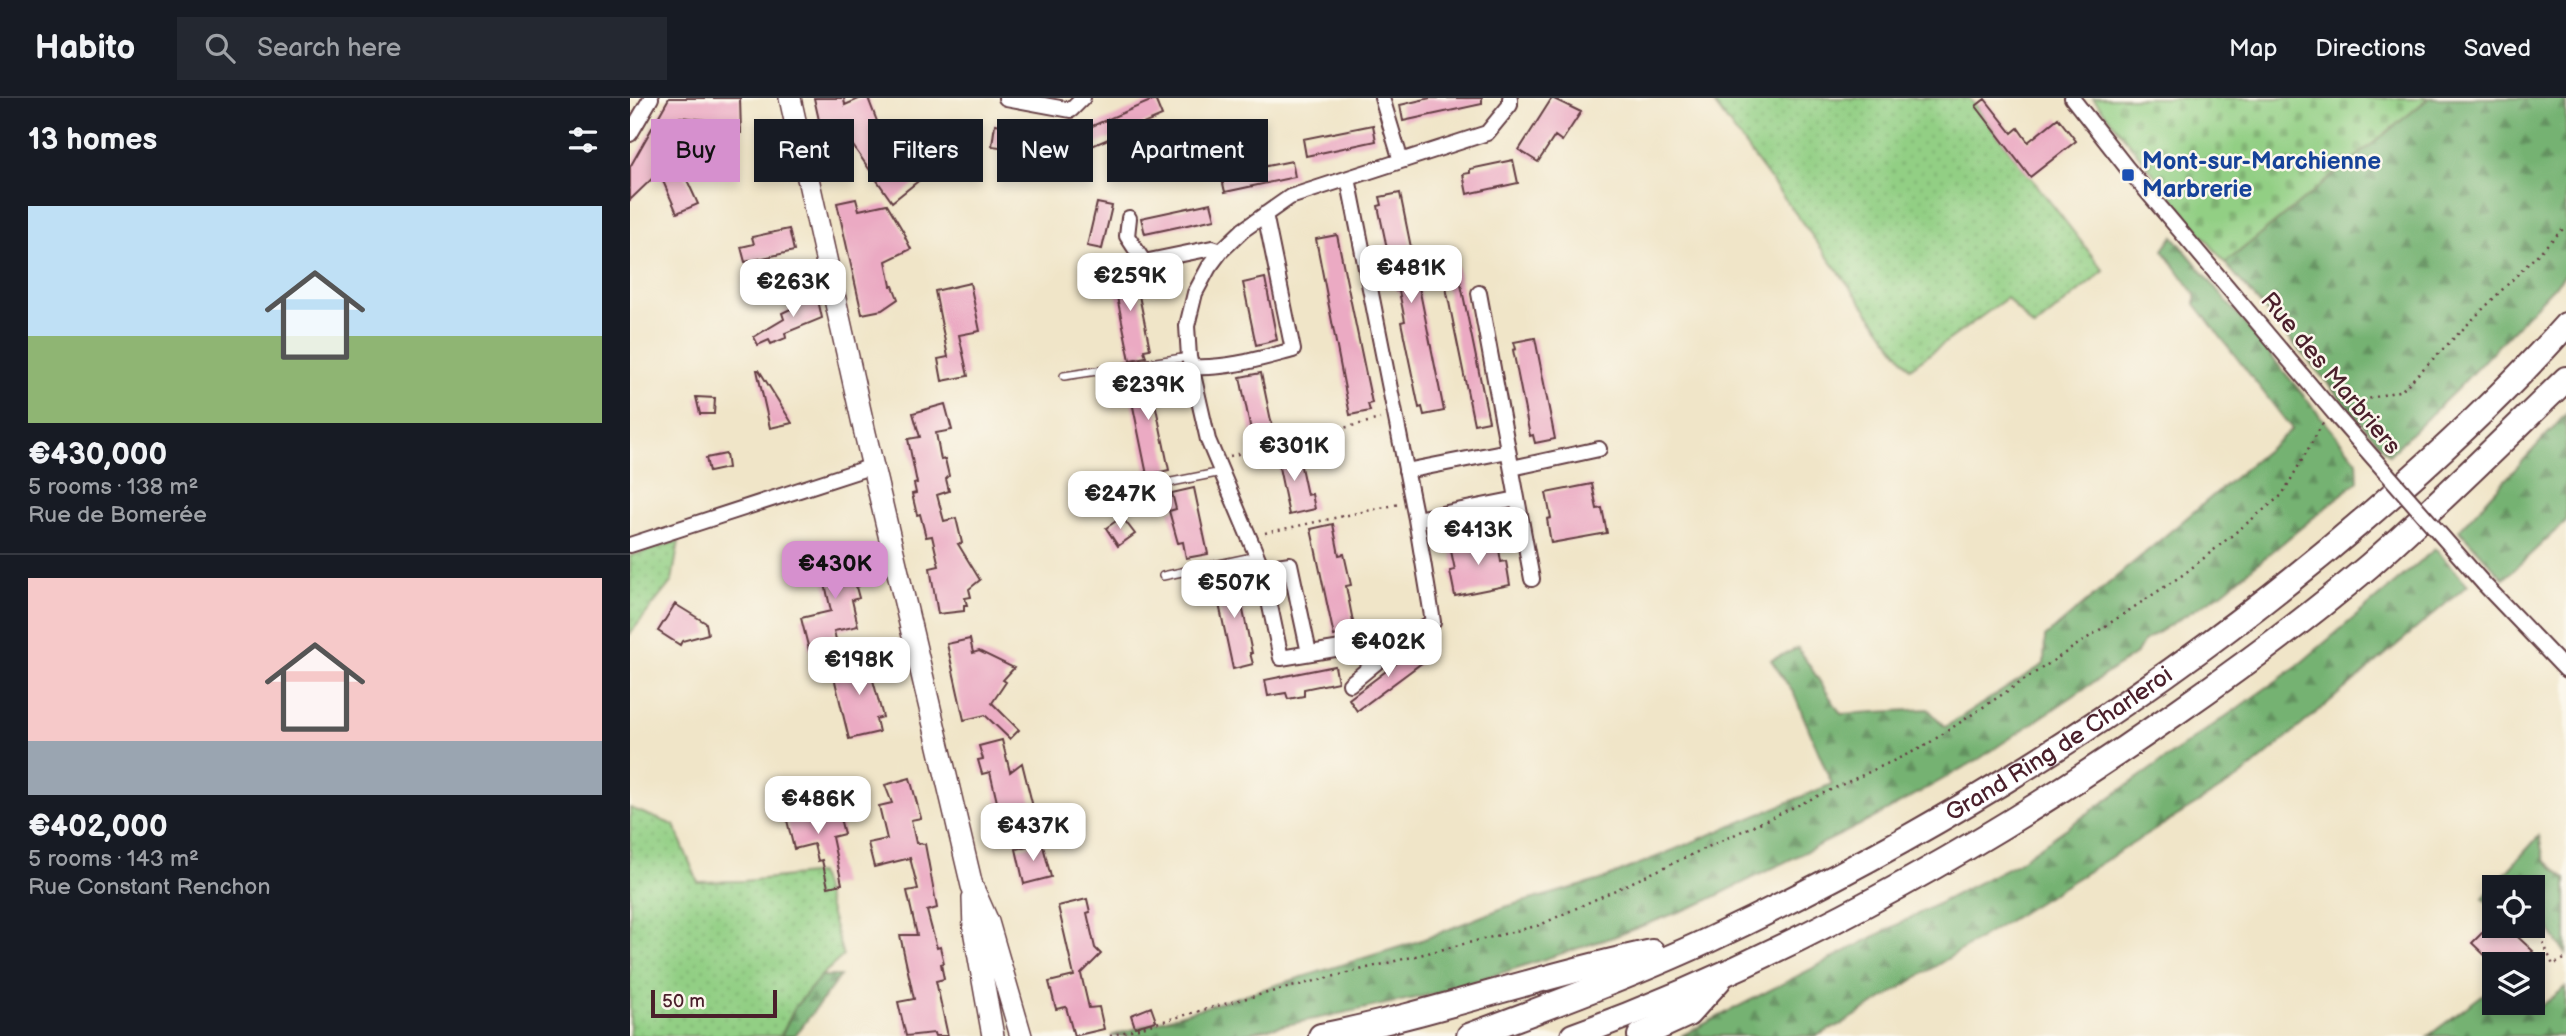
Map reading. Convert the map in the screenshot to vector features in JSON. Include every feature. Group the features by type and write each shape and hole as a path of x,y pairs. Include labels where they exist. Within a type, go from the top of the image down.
{"highway":[{"name":"Grand Ring de Charleroi","path":"1469,1036 1566,1000 1707,940 1841,875 1972,802 2103,719 2227,632 2344,537 2431,461 2566,325"},
{"name":"Grand Ring de Charleroi","path":"1573,1036 1724,975 1857,907 1993,833 2123,750 2249,661 2367,567 2454,489 2566,379"},
{"path":"1321,1036 1468,1001 1604,962 1707,940"},
{"path":"1640,1036 1688,1014 1724,975"}],"main road":[{"path":"790,98 972,886 974,930 993,1036"},
{"path":"972,886 988,922 1021,1036"}],"street":[{"path":"630,134 651,98"},
{"path":"1006,98 1071,110 1083,98"},
{"path":"1382,98 1401,161"},
{"path":"1407,637 1282,658 1260,562 1208,440 1190,362 1187,326 1195,293 1209,267 1243,230 1265,214 1290,197 1487,133 1510,105 1510,98"},
{"name":"Rue des Marbriers","path":"2072,98 2127,168 2335,414 2484,584 2566,670"},
{"path":"1348,178 1416,519 1433,622 1407,637 1350,684"},
{"path":"1190,362 1213,368 1293,350 1265,214"},
{"path":"1129,218 1127,236 1144,262 1212,248 1221,251"},
{"path":"1479,293 1532,579"},
{"path":"1512,468 1599,449"},
{"path":"1406,471 1508,451"},
{"path":"630,545 873,466"},
{"path":"1416,519 1517,499"},
{"path":"1260,562 1290,564 1309,653"}],"lane":[{"path":"1064,376 1190,362"},
{"path":"1101,496 1219,466"},
{"path":"1163,576 1260,562"}],"path":[{"path":"1110,1036 1239,1000 1541,925 1923,747 2185,574 2282,495 2335,414 2402,390 2566,226"},
{"path":"1219,466 1395,416"},
{"path":"1250,537 1412,501"},
{"path":"2541,938 2553,965 2566,958"}],"green space":[{"path":"1710,98 1969,98 2104,271 2034,328 2007,298 1910,368"},
{"path":"2093,98 2429,98 2225,263"},
{"path":"2429,98 2566,98 2566,274 2456,390 2389,455 2225,263"},
{"path":"2173,236 2357,461 2358,481 2223,592 2144,641 2137,653 1979,759 1870,820 1702,903 1613,937 1439,993 1233,1036 1111,1036 1419,941 1505,907 1601,880 1832,784 1794,694 1771,660 1798,648 1841,714 1928,709 1945,727 2044,664 2045,637 2292,429 2195,304 2195,294 2163,250"},
{"path":"2566,414 2566,521 2504,579 2459,530"},
{"path":"679,541 672,581 630,634 630,556"},
{"path":"2435,549 2468,585 2240,777 1842,1024 1816,1036 1681,1036 2017,863 2296,667"},
{"path":"630,808 674,825 698,882 744,881 819,873 843,956 821,976 781,1036 630,1036"},
{"path":"2539,836 2544,860 2566,879 2566,954 2550,931 2545,915 2545,875 2504,875"},
{"path":"821,976 840,976 795,1036 781,1036 795,1007"},
{"path":"2566,987 2566,1032 2563,1036 2428,1036 2482,995 2482,1015 2545,1015 2545,1003"}],"building":[{"path":"669,98 740,98 741,133 740,119 657,119"},
{"path":"814,98 844,98 845,105 868,98 876,119 868,119 868,167 854,147 854,119 819,119"},
{"path":"1430,98 1482,98 1482,104 1403,121 1400,105"},
{"path":"1552,98 1581,112 1562,141 1555,136 1538,162 1519,150"},
{"path":"1155,99 1162,116 1155,119 1108,119"},
{"path":"1985,99 2012,133 2018,128 2028,142 2058,118 2076,141 2030,177 1976,106"},
{"path":"1107,120 1107,140 1093,146 1093,126"},
{"path":"995,124 997,124 997,147 992,146"},
{"path":"1373,125 1376,141 1306,156 1303,139"},
{"path":"651,130 651,180 630,200 630,167"},
{"path":"1513,160 1518,183 1467,194 1463,174 1470,173 1470,169"},
{"path":"1292,161 1295,177 1225,192 1223,182 1268,182 1268,166"},
{"path":"663,182 688,182 698,204 677,213"},
{"path":"878,182 917,182 892,202"},
{"path":"1400,193 1444,411 1424,415 1422,407 1419,408 1401,322 1405,321 1399,291 1396,291 1378,206 1382,205 1380,197"},
{"path":"856,199 859,210 887,204 911,249 886,261 891,286 898,299 882,310 862,314 837,203"},
{"path":"1097,203 1112,206 1102,249 1087,246"},
{"path":"1211,203 1215,219 1145,234 1141,218"},
{"path":"789,229 794,251 745,262 741,247 754,244 752,237"},
{"path":"1337,235 1372,403 1368,404 1370,411 1350,415 1316,239"},
{"path":"1457,265 1489,421 1474,424 1442,268"},
{"path":"1134,271 1150,349 1144,350 1146,357 1130,360 1116,292 1109,294 1105,279"},
{"path":"1265,278 1277,340 1256,345 1243,283"},
{"path":"970,283 980,331 959,335 968,376 942,381 938,359 948,357 935,291"},
{"path":"816,291 822,318 785,333 786,338 771,344 769,340 758,345 754,337 784,319 782,313 799,305 797,299"},
{"path":"1535,338 1555,439 1535,443 1533,435 1530,436 1513,350 1516,349 1514,342"},
{"path":"1148,369 1169,470 1147,475 1127,377 1133,376 1132,372"},
{"path":"759,370 792,423 770,428"},
{"path":"1261,373 1274,435 1253,440 1240,377"},
{"path":"696,397 715,398 714,414 700,414"},
{"path":"945,404 952,430 936,433 941,460 945,459 949,476 946,479 949,491 937,495 944,521 956,518 962,543 958,544 980,580 969,589 971,597 965,598 967,605 964,605 964,611 938,614 930,568 939,566 932,536 926,537 920,514 917,515 912,494 916,493 914,484 917,483 908,439 920,437 913,413"},
{"path":"1297,448 1307,495 1312,494 1315,509 1289,515 1276,453"},
{"path":"726,454 728,468 709,472 706,458"},
{"path":"1592,484 1597,509 1602,508 1607,533 1551,543 1547,519 1551,518 1546,493"},
{"path":"1194,488 1208,554 1186,558 1183,542 1178,543 1169,511 1176,509 1172,493"},
{"path":"1122,517 1135,534 1118,546 1106,528"},
{"path":"1333,524 1339,555 1344,554 1351,585 1346,586 1355,632 1334,636 1311,529"},
{"path":"1497,537 1501,562 1506,561 1510,585 1455,596 1450,571 1455,570 1450,546"},
{"path":"856,550 859,564 854,565 859,598 852,600 858,626 834,631 837,644 809,650 801,618 831,611 820,561 829,560 832,555"},
{"path":"1235,572 1253,664 1233,669 1213,576"},
{"path":"675,604 706,623 708,634 682,641 680,645 658,631"},
{"path":"970,639 973,653 979,651 1014,668 1003,680 1006,682 992,703 1019,730 1010,739 985,715 964,720 947,644"},
{"path":"1418,647 1427,659 1357,711 1349,699"},
{"path":"865,651 883,717 876,719 879,732 849,739 834,677 847,672 844,656"},
{"path":"1335,666 1338,682 1304,689 1304,696 1288,699 1286,693 1268,696 1265,680"},
{"path":"1002,740 1010,772 1022,763 1034,811 1001,819 990,772 982,774 978,760 983,759 979,746"},
{"path":"910,778 921,818 911,820 916,843 925,844 937,908 927,911 944,963 941,964 944,979 936,981 948,1036 935,1036 934,1033 906,1036 898,1002 914,999 900,935 917,935 907,891 918,889 910,858 874,867 868,843 887,839 879,806 892,803 885,785"},
{"path":"826,801 830,816 839,814 844,834 832,837 842,884 828,887 822,860 818,861 814,844 794,849 785,812"},
{"path":"1042,842 1051,877 1024,884 1016,849"},
{"path":"1087,899 1090,912 1087,913 1095,948 1101,954 1081,974 1089,1008 1099,1007 1104,1029 1074,1036 1066,1007 1056,1009 1049,982 1074,976 1058,906"},
{"path":"2482,933 2482,938 2519,938 2533,951 2482,953 2472,943"},
{"path":"1151,1007 1156,1021 1135,1027 1131,1015"}],"place":[{"name":"Mont-sur-Marchienne Marbrerie","path":"2128,175"}]}
